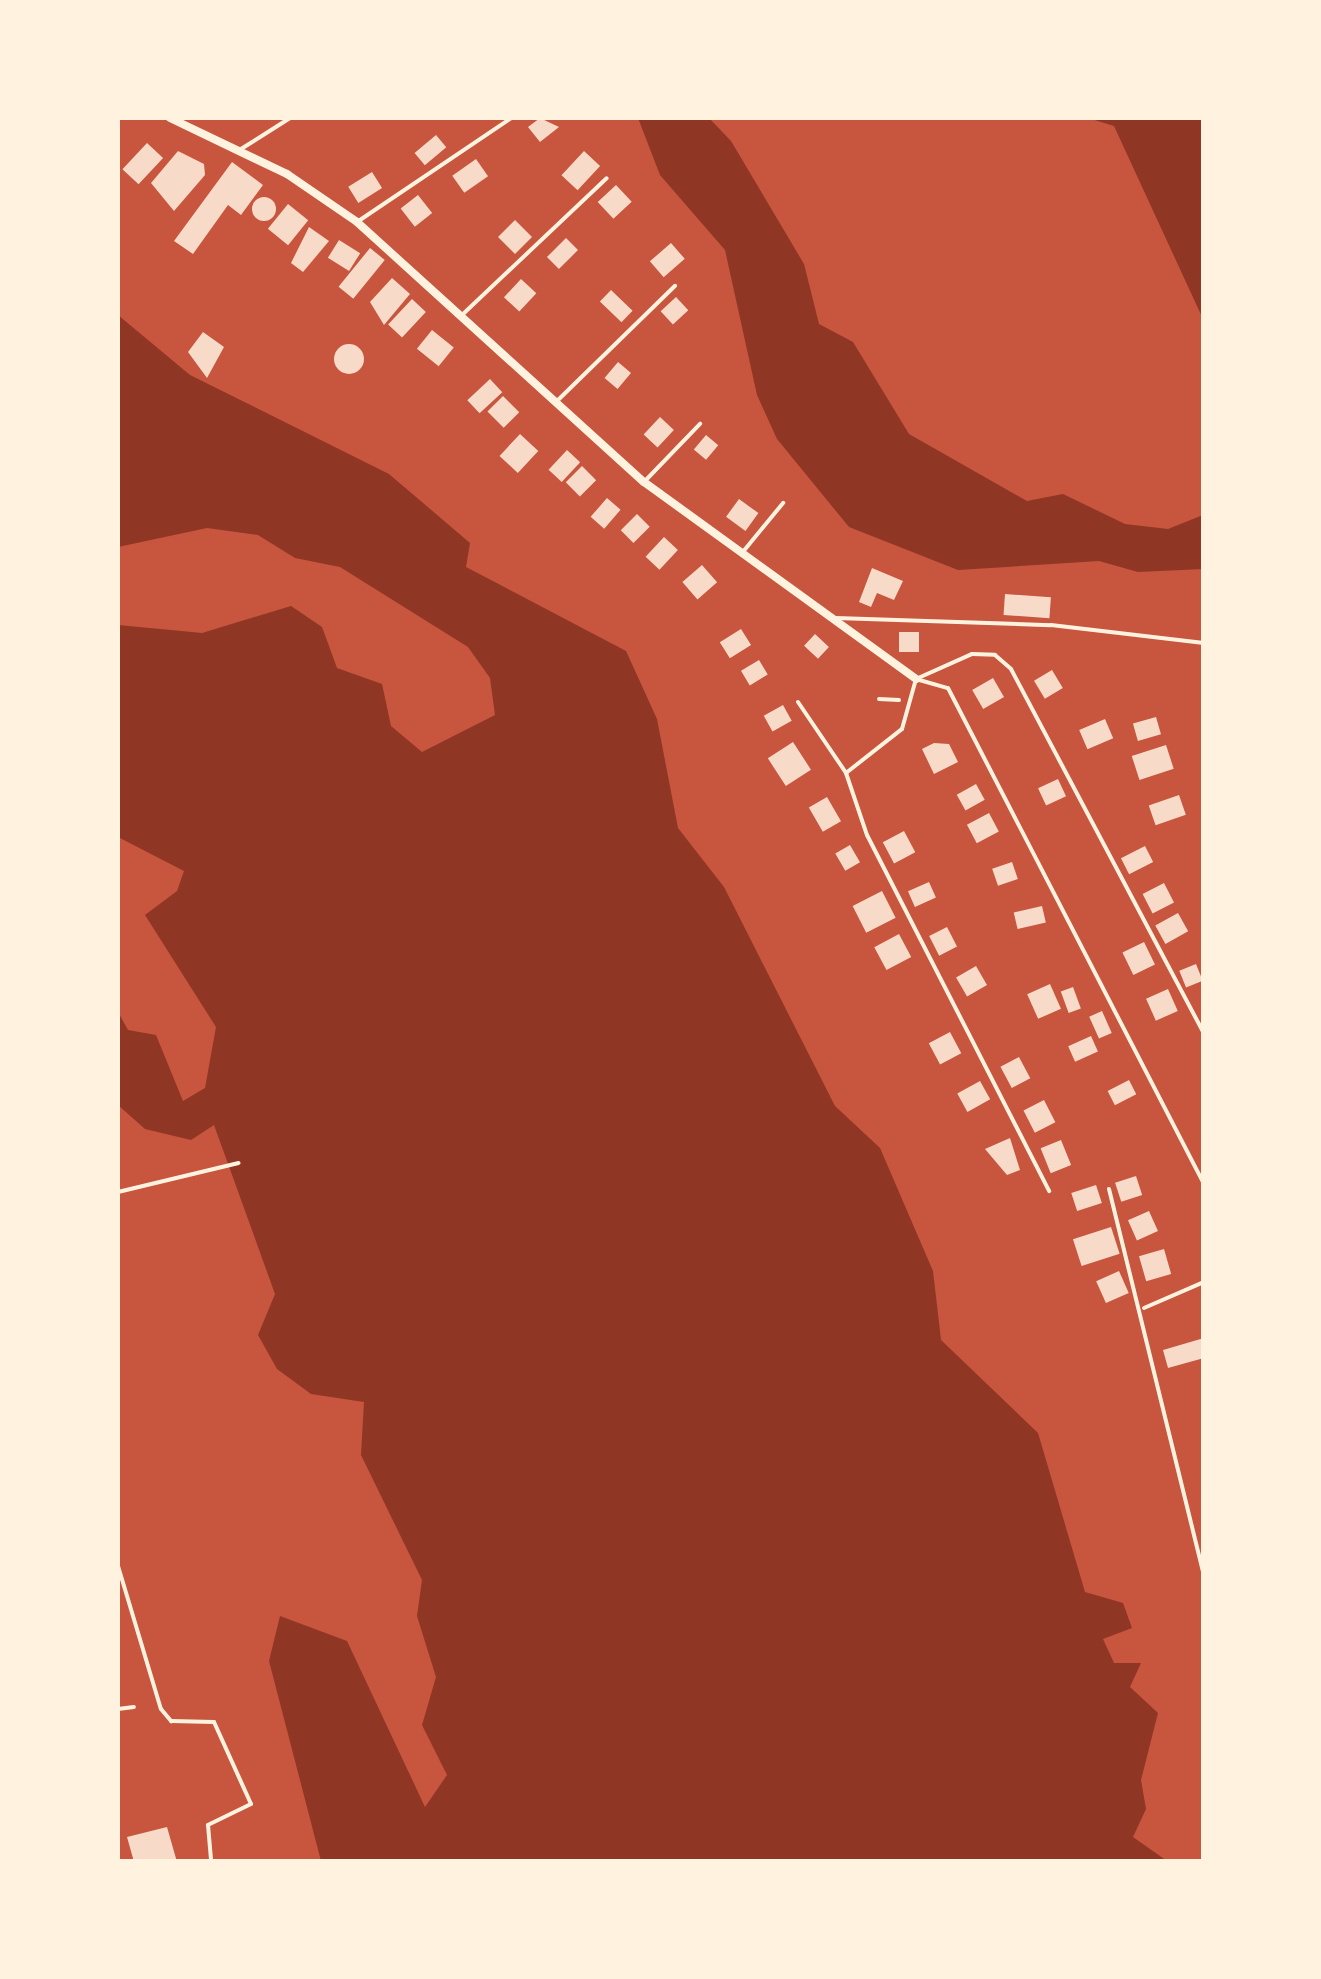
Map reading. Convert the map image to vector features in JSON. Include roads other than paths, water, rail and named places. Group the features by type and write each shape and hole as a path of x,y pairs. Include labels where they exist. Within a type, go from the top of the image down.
{"street":[{"path":"170,118 241,149 357,222 462,314 554,405 644,482 916,679"}],"lane":[{"path":"241,149 290,118"},
{"path":"357,222 512,118"},
{"path":"462,314 607,178"},
{"path":"554,405 675,286"},
{"path":"644,482 700,424"},
{"path":"742,553 782,503"},
{"path":"836,618 1050,625 1204,643"},
{"path":"916,679 972,654 995,655 1011,669 1204,1034"},
{"path":"846,773 886,748 912,702 916,679"},
{"path":"916,679 948,688 1204,1184"},
{"path":"798,702 846,773 867,835 1049,1191"},
{"path":"1109,1189 1144,1308 1204,1575"},
{"path":"1144,1308 1204,1282"},
{"path":"118,1709 134,1707"}]}
